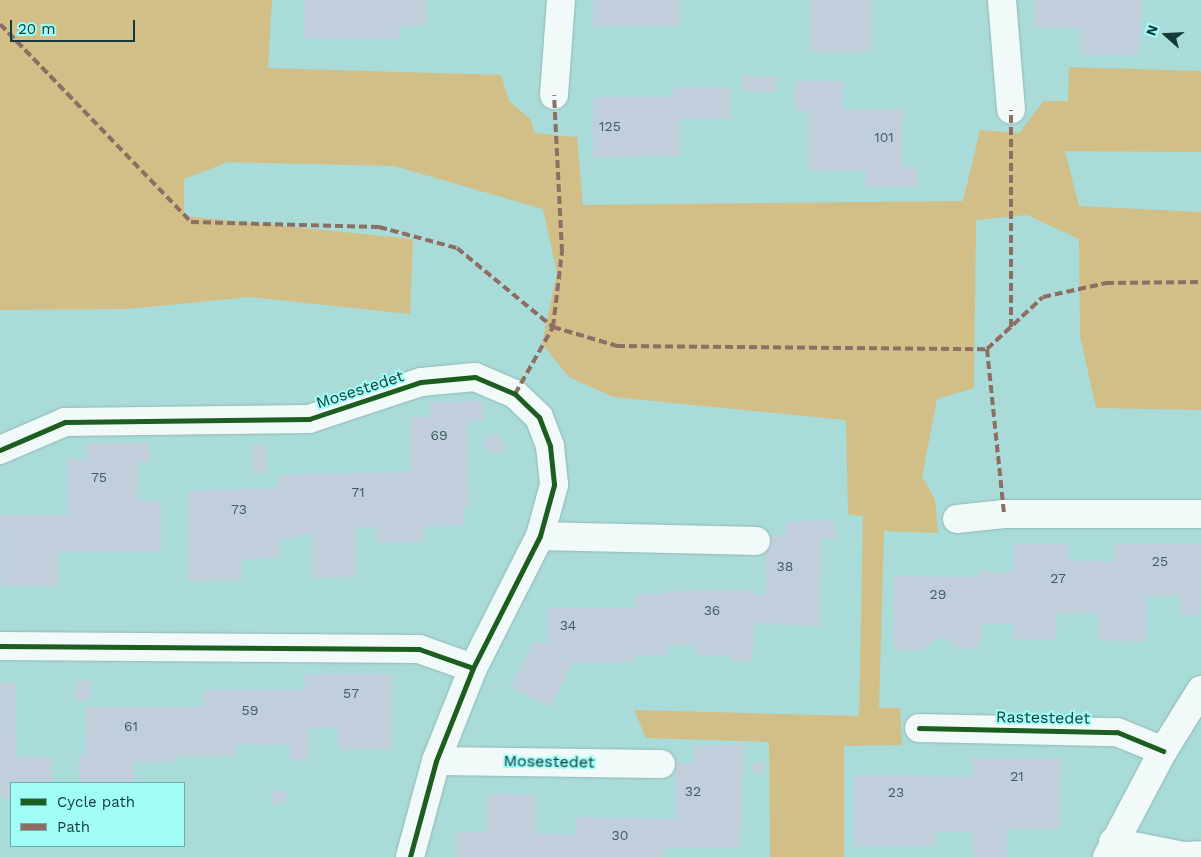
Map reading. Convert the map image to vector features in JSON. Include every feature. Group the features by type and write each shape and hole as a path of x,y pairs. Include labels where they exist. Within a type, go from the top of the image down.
{"street":[{"path":"554,95 561,0"},
{"path":"1002,0 1011,110"},
{"name":"Mosestedet","path":"0,450 65,422 309,420 421,382 475,377 515,394 539,417 550,446 554,485 540,536 473,668 436,761 410,857"},
{"path":"957,519 1004,514 1201,514"},
{"path":"540,536 756,541"},
{"path":"0,646 420,649 473,668"},
{"path":"1201,690 1163,751 1110,849 1184,856 1201,855"},
{"name":"Rastestedet","path":"920,728 1117,732 1163,751"},
{"name":"Mosestedet","path":"436,761 661,764"}],"shaded area":[{"path":"0,0 272,0 268,68 501,75 509,101 530,119 535,133 577,137 583,205 963,201 980,130 1019,133 1044,101 1068,101 1069,67 1201,71 1201,152 1065,151 1079,206 1201,212 1201,410 1096,408 1080,336 1079,239 1027,215 976,220 974,388 937,399 922,477 935,499 938,533 884,531 879,708 900,708 902,745 844,746 844,857 770,857 769,742 646,738 634,710 859,716 863,516 848,514 846,420 613,397 569,377 542,344 557,273 543,209 394,166 228,162 184,179 184,216 413,239 410,314 250,297 127,309 0,310"}],"building":[{"path":"304,0 426,0 426,25 399,26 399,38 304,38"},
{"path":"593,0 681,0 681,26 593,26"},
{"path":"810,0 871,0 871,52 810,52"},
{"path":"1034,0 1143,0 1138,56 1081,55 1081,28 1035,28"},
{"path":"742,75 777,76 776,92 741,91"},
{"path":"795,81 843,81 842,109 903,109 902,167 918,168 917,187 866,187 866,171 808,170 809,111 795,111"},
{"path":"673,87 730,87 730,118 681,118 681,156 593,157 593,97 673,97"},
{"path":"482,401 483,421 467,421 469,507 464,508 464,525 424,526 424,542 377,543 376,527 356,528 356,577 313,578 312,534 281,539 280,558 242,559 242,580 188,581 189,491 278,488 278,475 411,472 410,417 430,417 430,402"},
{"path":"496,432 508,448 498,456 496,452 491,456 482,443"},
{"path":"87,443 150,443 150,463 138,462 137,501 161,501 161,552 58,552 58,586 1,586 0,515 67,515 67,459 87,459"},
{"path":"252,446 266,446 266,473 252,473"},
{"path":"834,520 836,538 821,538 820,626 755,623 752,661 731,661 731,655 695,655 695,645 668,645 668,655 636,655 636,662 573,662 550,707 511,687 534,642 547,643 547,608 636,608 636,594 666,594 666,591 755,590 754,595 766,595 765,536 786,536 786,522"},
{"path":"1013,543 1068,543 1068,560 1115,562 1115,543 1201,543 1200,616 1180,615 1180,596 1147,596 1146,642 1099,640 1099,613 1057,613 1056,639 1013,639 1013,624 982,624 980,649 956,649 946,638 936,638 923,650 897,650 893,646 894,576 980,577 980,571 1013,572"},
{"path":"305,674 393,674 392,749 338,749 338,728 309,728 309,761 289,760 290,745 237,744 237,756 175,756 175,762 134,761 134,782 79,782 79,755 85,755 86,707 204,707 204,690 305,690"},
{"path":"76,680 91,681 90,701 75,700"},
{"path":"0,683 15,683 16,757 51,757 52,782 10,782 10,798 0,798"},
{"path":"744,744 740,848 663,848 663,857 456,857 456,832 487,832 487,794 536,795 536,833 575,835 576,817 675,819 675,762 694,762 694,746"},
{"path":"972,758 1061,758 1059,829 1007,829 1007,857 972,857 972,832 937,832 937,846 853,846 853,775 972,777"},
{"path":"752,763 764,763 764,773 752,773"},
{"path":"271,791 287,792 286,803 272,804"}],"marked path":[{"path":"0,24 191,222 379,227 457,248 553,327 617,346 987,349 1043,297 1106,283 1201,282"},
{"path":"515,394 553,327 562,252 554,95"},
{"path":"1011,110 1011,327"},
{"path":"987,349 1004,514"}],"cycle path":[{"path":"0,450 65,422 309,419 421,382 475,377 515,394 539,417 550,446 554,485 540,536 473,668 436,761 410,857"},
{"path":"0,646 419,649 473,668"},
{"path":"919,728 1117,732 1163,751"}]}
